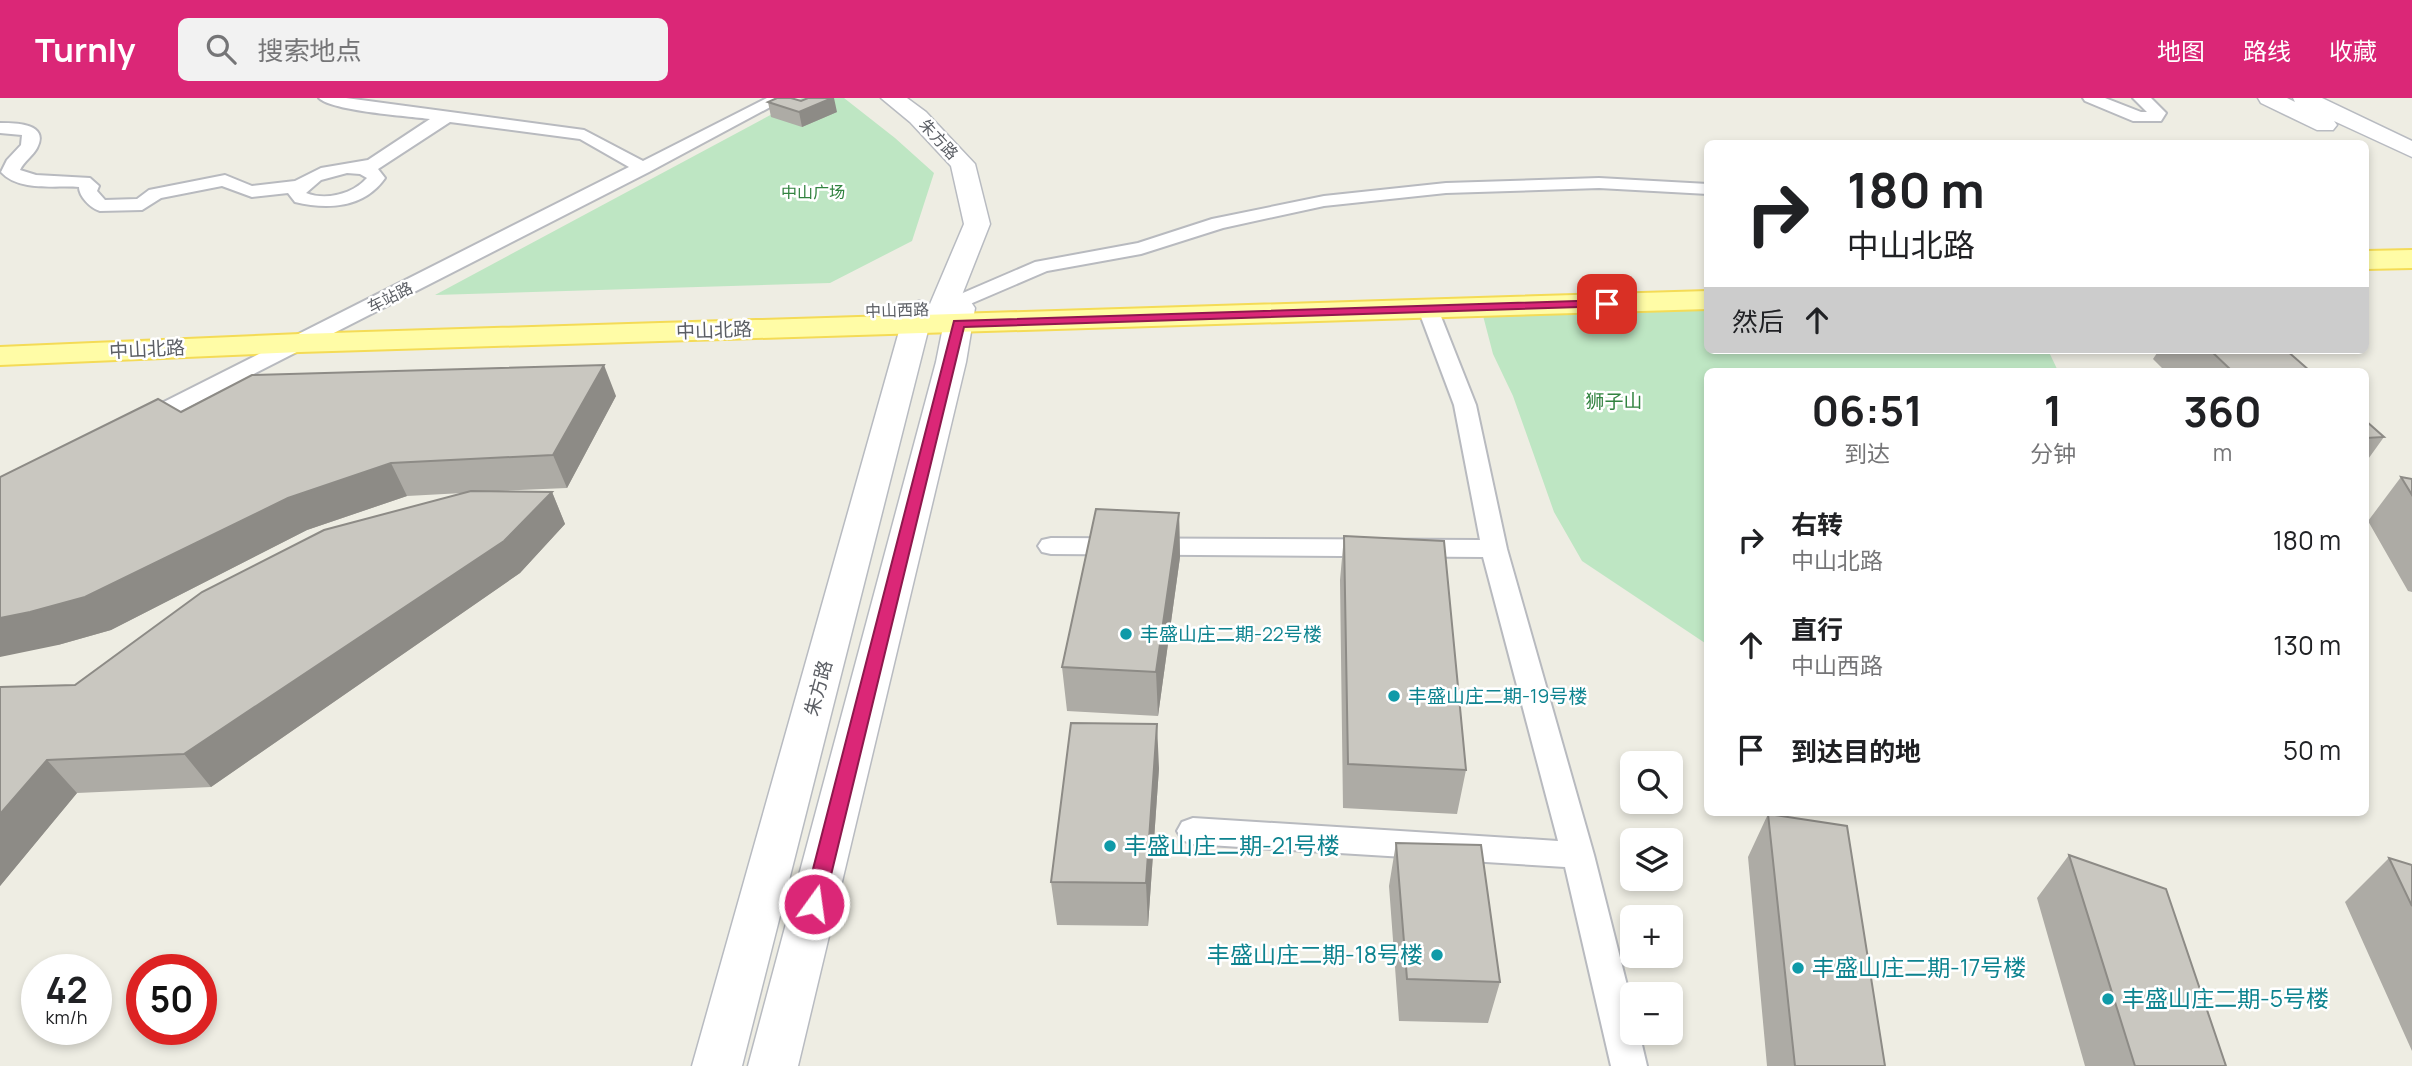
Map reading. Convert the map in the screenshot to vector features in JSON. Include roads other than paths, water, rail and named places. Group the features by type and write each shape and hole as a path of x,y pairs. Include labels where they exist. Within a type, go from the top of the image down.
{"main road":[{"name":"朱方路","path":"717,1066 939,315 977,224 963,164 918,117 892,98"},
{"path":"2269,98 2357,140"},
{"path":"2304,98 2412,150"},
{"path":"2369,146 2412,167"},
{"path":"2369,260 2412,259"},
{"path":"2369,280 2412,279"},
{"name":"中山西路","path":"674,317 939,315 1704,282"},
{"path":"1428,309 1704,300"},
{"name":"中山北路","path":"0,356 939,315 1428,309"},
{"name":"朱方路","path":"773,1066 939,315"},
{"name":"中山北路","path":"0,337 674,317"}],"street":[{"path":"327,98 340,102 584,135 643,168"},
{"name":"车站路","path":"125,431 779,98"},
{"path":"2091,98 2139,117 2149,118 2158,113"},
{"path":"2118,117 2147,126 2168,128 2170,125 2141,98"},
{"path":"0,128 19,128 30,132 30,146 13,164 10,172 18,177 36,181 84,182 90,186 88,192 100,205 120,206 142,204 155,194 225,180 247,192 300,186 325,172 362,168 387,157 424,129 446,117"},
{"path":"300,186 297,193 309,200 346,197 374,183 375,174 362,168"},
{"path":"939,315 1042,266 1141,248 1219,223 1324,201 1460,187 1599,183 1704,189"},
{"path":"1428,309 1465,405 1494,549 1578,855 1629,1066"},
{"path":"1051,546 1494,549"},
{"path":"1193,831 1578,855"}],"place":[{"name":"丰盛山庄二期-22号楼","path":"1126,634"},
{"name":"丰盛山庄二期-19号楼","path":"1394,696"},
{"name":"丰盛山庄二期-21号楼","path":"1110,846"},
{"name":"丰盛山庄二期-18号楼","path":"1437,955"},
{"name":"丰盛山庄二期-17号楼","path":"1798,968"},
{"name":"丰盛山庄二期-5号楼","path":"2108,999"}],"park label":[{"name":"中山广场","path":"813,192"},
{"name":"狮子山","path":"1614,401"}]}
